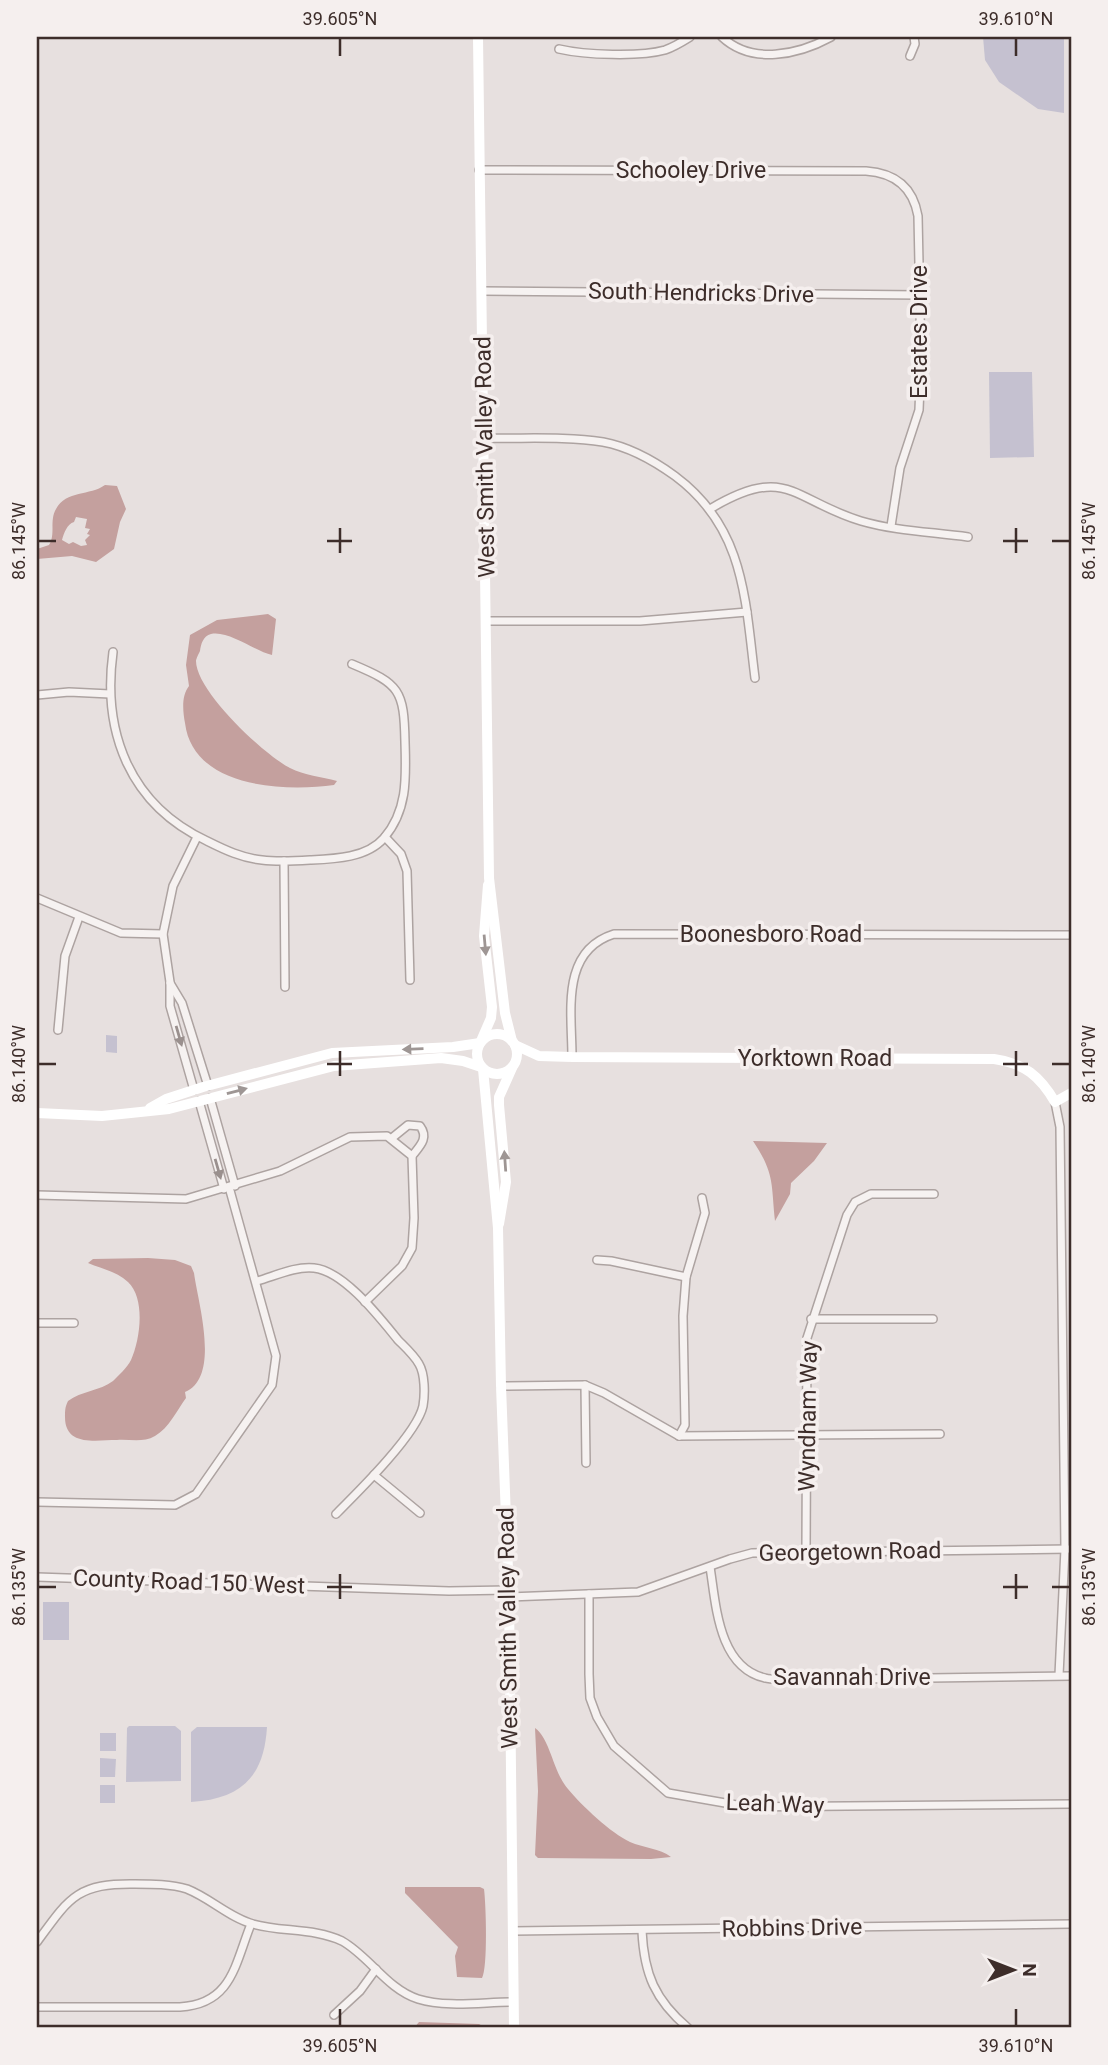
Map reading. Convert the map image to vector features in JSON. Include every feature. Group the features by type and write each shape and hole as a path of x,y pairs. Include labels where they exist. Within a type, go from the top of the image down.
{"main road":[{"name":"West Smith Valley Road","path":"478,37 488,621 489,878 505,1013 513,1043"},
{"name":"West Smith Valley Road","path":"481,1042 491,1018 492,1007 484,936 485,894 489,878"},
{"path":"37,1113 102,1116 169,1108 334,1066 441,1058 463,1061 497,1075 513,1066 517,1053 513,1043 498,1034 481,1042 458,1047 332,1053 194,1090 166,1099 147,1110"},
{"path":"481,1042 477,1055 482,1068"},
{"name":"Yorktown Road","path":"513,1043 538,1055 572,1057 994,1059 1026,1068 1042,1081 1055,1102"},
{"name":"Yorktown Road","path":"513,1066 538,1055"},
{"name":"West Smith Valley Road","path":"498,1228 506,1182 499,1097 513,1066"},
{"name":"West Smith Valley Road","path":"482,1068 498,1228 509,1593 513,2028"},
{"path":"1055,1102 1071,1093"}],"street":[{"path":"559,49 580,53 657,52 690,37"},
{"path":"722,37 738,48 764,54 800,50 831,37"},
{"path":"911,55 915,44 914,37"},
{"name":"Schooley Drive","path":"479,170 866,171 890,176 901,182"},
{"name":"Estates Drive","path":"891,526 901,468 919,410 921,360 916,206 909,190 901,182"},
{"name":"South Hendricks Drive","path":"482,291 920,295"},
{"path":"485,438 589,440 618,446 644,456 689,487 710,509 731,544 747,612 755,678"},
{"path":"710,509 746,491 775,487 791,490 860,521 968,537"},
{"path":"488,621 640,621 747,612"},
{"path":"113,652 110,694 117,740 135,780 152,803 197,837 231,853 260,860 332,859 361,853 385,837 397,819 405,796 402,706 397,691 388,680 352,664"},
{"path":"37,695 69,692 110,694"},
{"path":"194,1090 170,1006 170,982 163,934 173,886 197,837"},
{"path":"385,837 401,855 407,871 410,980"},
{"path":"284,861 285,987"},
{"path":"37,898 121,933 163,934"},
{"path":"58,1030 65,956 79,917"},
{"name":"Boonesboro Road","path":"572,1057 572,989 575,971 588,949 600,939 614,934 1071,934"},
{"path":"170,982 182,1003 208,1086"},
{"path":"210,1098 229,1187"},
{"path":"37,1502 175,1505 196,1494 272,1385 276,1356 257,1281 229,1187 199,1101"},
{"path":"1055,1102 1060,1127 1068,1549 1059,1675"},
{"path":"37,1195 186,1199 280,1171 350,1137 389,1137 408,1125 420,1126 424,1131 424,1139 412,1156 412,1248 402,1266 365,1302"},
{"path":"389,1137 412,1156"},
{"name":"Wyndham Way","path":"806,1551 807,1338 847,1215 855,1202 872,1194 934,1194"},
{"path":"679,1436 685,1425 683,1315 686,1276 705,1213 702,1198"},
{"path":"597,1260 686,1276"},
{"path":"257,1281 296,1269 316,1268 333,1275 365,1302 420,1365 424,1385 423,1406 417,1420 374,1475 336,1514"},
{"path":"811,1319 933,1319"},
{"path":"37,1323 74,1324"},
{"path":"501,1386 584,1385 604,1393 679,1436 940,1434"},
{"path":"584,1385 586,1463"},
{"path":"374,1475 420,1513"},
{"name":"Georgetown Road","path":"509,1593 638,1592 752,1553 1068,1549"},
{"name":"Savannah Drive","path":"710,1567 724,1640 735,1658 751,1672 764,1678 787,1680 1071,1676"},
{"name":"County Road 150 West","path":"37,1577 509,1593"},
{"name":"Leah Way","path":"589,1594 590,1698 597,1717 614,1746 668,1793 748,1807 1071,1804"},
{"path":"37,1941 66,1902 91,1887 109,1883 171,1885 189,1890 251,1924 332,1937 349,1946 400,1990 421,2000 440,2003 513,2003"},
{"path":"37,2007 180,2007 200,2004 215,1998 229,1981 251,1924"},
{"name":"Robbins Drive","path":"513,1931 1071,1924"},
{"path":"642,1931 647,1971 656,1990 665,2007 688,2028"},
{"path":"334,2015 360,1990 376,1969"}],"shaded area":[{"path":"983,37 1064,37 1064,113 1038,109 999,82 985,60"},
{"path":"989,372 1032,372 1034,457 990,458"},
{"path":"105,485 117,486 126,509 114,549 96,562 72,556 37,559 37,549 49,545 51,541 53,518 60,503 72,496","holes":["76,517 87,519 85,528 90,529 87,534 90,535 85,540 87,545 81,546 73,542 69,544 62,540 66,529"]},
{"path":"268,614 276,619 272,655 225,635 211,634 203,641 196,659 199,674 219,705 264,750 290,768 337,781 334,785 267,786 244,781 222,773 205,761 192,745 183,709 189,686 186,665 190,635 217,620"},
{"path":"106,1035 117,1036 117,1053 106,1052"},
{"path":"753,1141 827,1143 814,1161 791,1183 790,1194 775,1221 769,1171"},
{"path":"93,1259 175,1260 191,1266 204,1338 202,1371 196,1384 185,1392 186,1398 172,1418 155,1436 136,1440 83,1440 70,1433 66,1427 65,1411 68,1401 108,1384 125,1369 134,1352 140,1320 134,1289 128,1282 114,1273 88,1263"},
{"path":"43,1602 69,1602 69,1640 43,1640"},
{"path":"129,1726 175,1726 181,1731 181,1781 126,1782"},
{"path":"197,1727 267,1727 261,1759 247,1782 224,1796 191,1802 191,1732"},
{"path":"535,1728 544,1739 563,1782 589,1811 622,1838 671,1857 538,1858 535,1855 538,1791"},
{"path":"100,1733 116,1733 116,1751 100,1751"},
{"path":"100,1758 116,1759 115,1777 100,1777"},
{"path":"100,1785 115,1785 115,1803 100,1803"},
{"path":"405,1887 484,1889 486,1949 482,1978 457,1977 455,1956 458,1947 405,1893"},
{"path":"419,2022 479,2024 486,2028 414,2028"}]}
